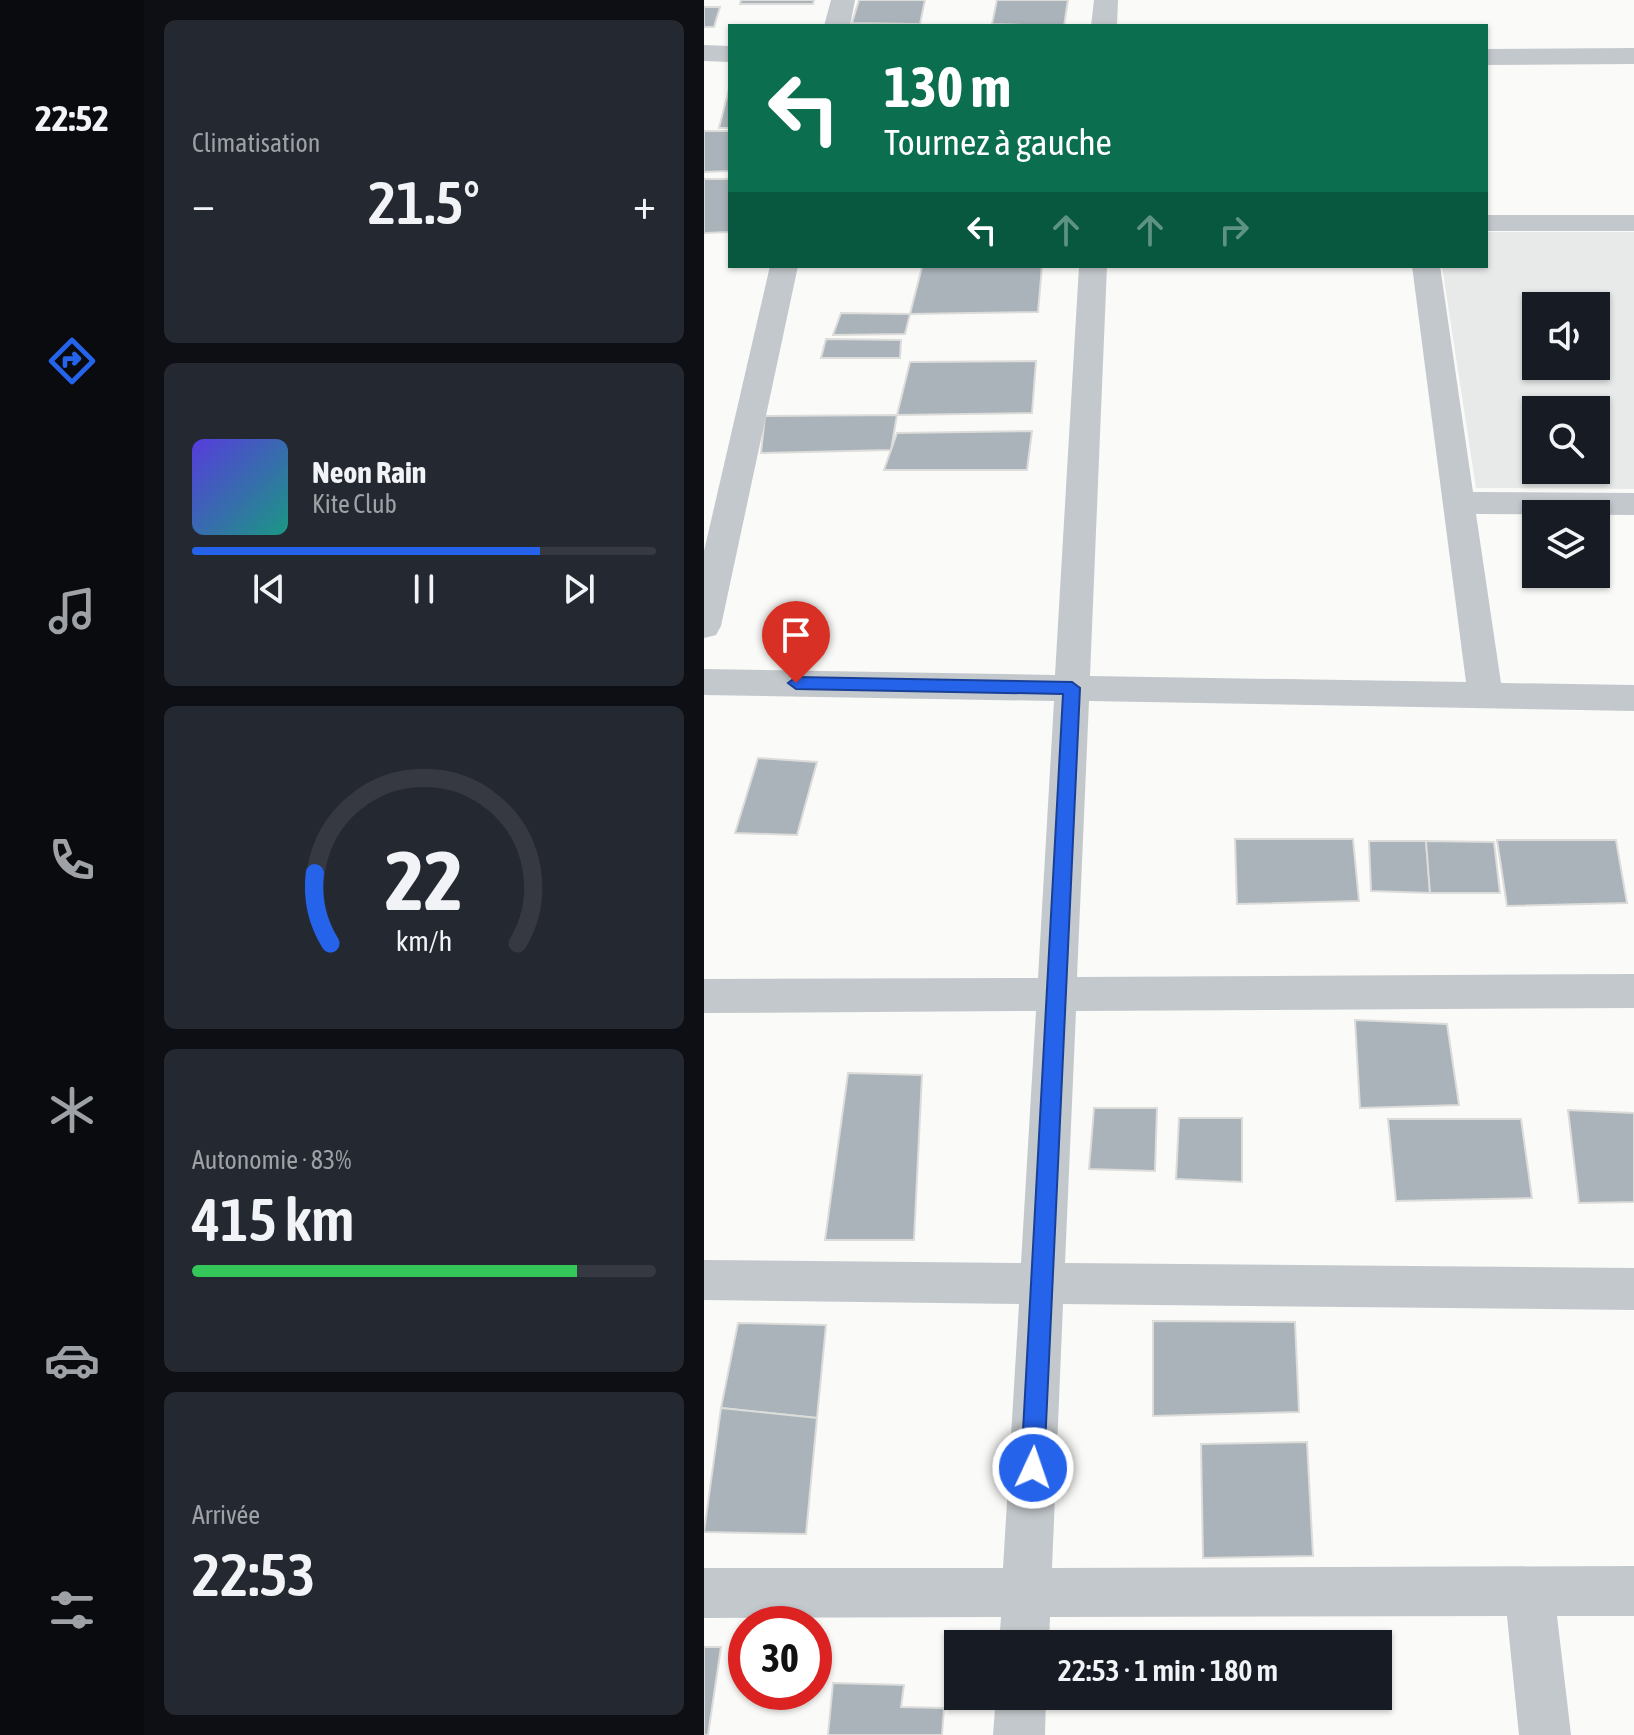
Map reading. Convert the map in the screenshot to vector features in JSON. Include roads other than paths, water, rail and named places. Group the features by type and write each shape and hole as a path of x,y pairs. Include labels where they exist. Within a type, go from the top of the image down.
{"street":[{"path":"837,24 843,0"},
{"path":"1104,24 1106,0"},
{"path":"704,53 728,54"},
{"path":"1488,57 1634,56"},
{"path":"1488,223 1634,223"},
{"path":"704,626 784,268"},
{"path":"1025,1630 1093,268"},
{"path":"1426,268 1485,695"},
{"path":"1459,503 1634,504"},
{"path":"704,682 1634,698"},
{"path":"704,996 1634,991"},
{"path":"704,1280 1634,1289"},
{"path":"1529,1591 1545,1735"},
{"path":"704,1593 1634,1591"},
{"path":"1019,1735 1020,1710"}]}
